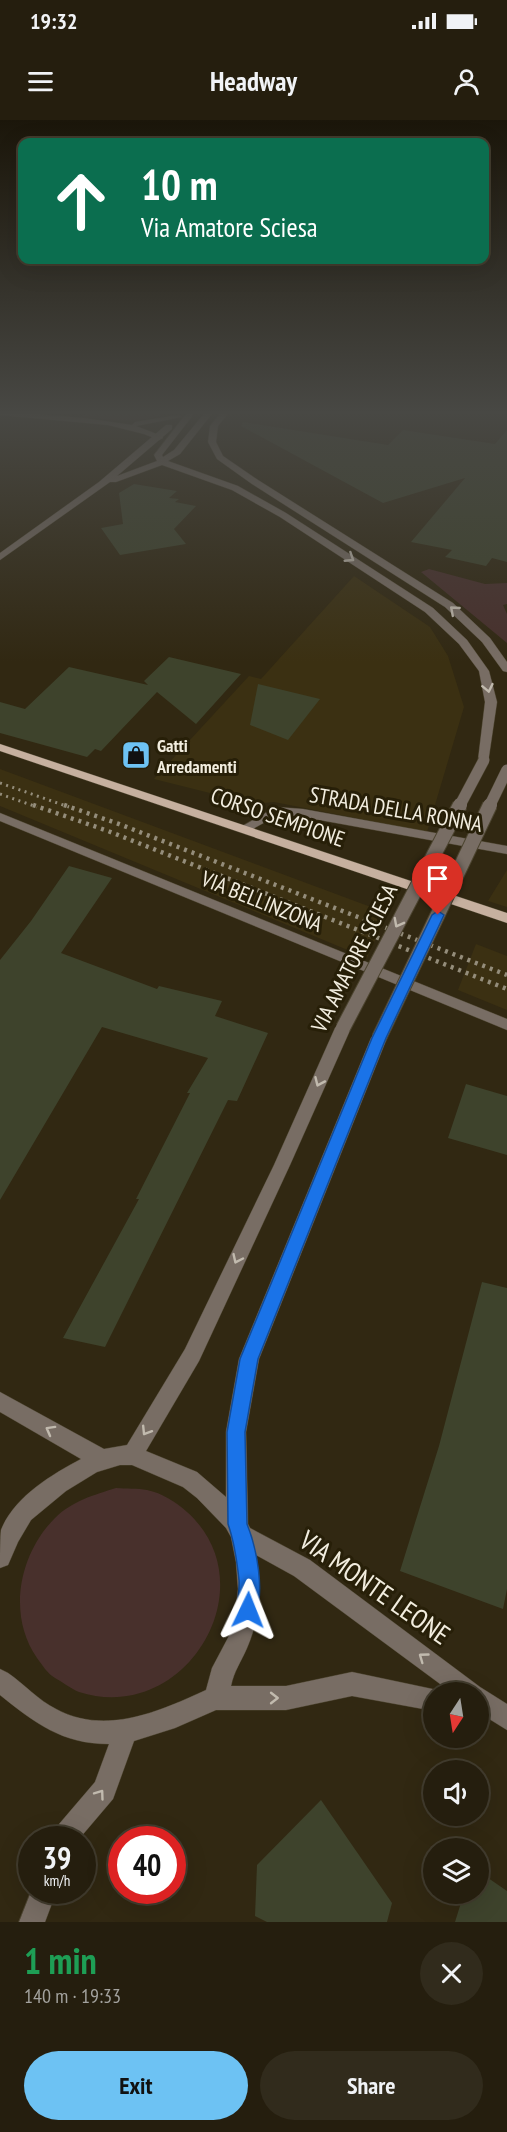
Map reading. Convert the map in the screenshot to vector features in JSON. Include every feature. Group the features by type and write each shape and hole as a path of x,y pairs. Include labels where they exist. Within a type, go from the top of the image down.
{"main road":[{"name":"CORSO SEMPIONE","path":"0,747 507,918"}],"street":[{"name":"VIA AMATORE SCIESA","path":"0,557 88,494"},
{"name":"VIA AMATORE SCIESA","path":"133,1455 192,1355 282,1166 343,1028 484,760 491,702 484,671 463,642 429,610 283,515 246,494"},
{"path":"274,494 449,605 486,640 507,669"},
{"path":"215,1698 220,1688 222,1671 240,1638 248,1610 249,1581 240,1530 236,1432 249,1359 379,1038 507,770"},
{"name":"STRADA DELLA RONNA","path":"245,828 276,811 303,813 507,850"},
{"name":"VIA BELLINZONA","path":"0,817 507,1025"},
{"path":"0,1401 101,1459"},
{"path":"0,1557 9,1535 23,1514 40,1497 101,1459 133,1455"},
{"name":"VIA MONTE LEONE","path":"133,1455 149,1463 171,1469 199,1485 240,1530 302,1568 456,1682"},
{"path":"0,1681 23,1701 53,1720 93,1732 126,1732 156,1725 215,1698 286,1698 352,1684 423,1697"},
{"path":"74,1826 104,1790 126,1732"},
{"path":"32,1922 39,1904"}],"shaded area":[{"path":"429,569 485,584 507,583 507,604 503,605 507,614 507,643 421,572"},
{"path":"354,576 430,627 448,656 464,707 427,832 274,802 254,804 154,779 249,676 261,679"},
{"path":"0,769 387,913 367,958 0,806"},
{"path":"507,870 507,907 488,901"},
{"path":"476,944 507,956 507,1010 458,990"},
{"path":"116,1488 153,1491 183,1508 210,1542 220,1576 217,1610 204,1642 182,1669 153,1688 118,1697 79,1692 50,1674 37,1658 28,1641 22,1623 20,1604 21,1585 33,1549 55,1518 84,1499"}],"building":[{"path":"119,494 173,494 169,498 179,499 175,502 196,506 174,529 186,544 120,555 101,528 123,524"},
{"path":"367,494 412,494 383,503"},
{"path":"451,494 507,494 507,562 492,558 486,566 445,557 452,550 411,542"},
{"path":"169,657 241,674 196,724 157,692 101,751 95,749 87,757 0,733 0,702 25,709 69,667 148,685 144,681"},
{"path":"258,684 320,699 288,740 250,725"},
{"path":"69,866 112,878 61,953 157,989 159,986 222,1001 215,1016 268,1033 237,1101 228,1100 105,1347 63,1338 139,1199 136,1199 190,1093 187,1093 208,1058 102,1027 0,1200 0,960 31,921"},
{"path":"466,1084 507,1096 507,1155 448,1138"},
{"path":"482,1282 507,1288 507,1589 503,1609 400,1571 439,1446"},
{"path":"321,1800 392,1903 387,1922 267,1922 255,1916 257,1865"},
{"path":"489,1879 507,1891 507,1922 455,1922 461,1904 489,1904"}],"railway":[{"path":"0,783 69,807"},
{"path":"0,794 37,807"},
{"path":"33,805 108,831 507,989"},
{"path":"64,805 119,824 507,975"}],"place":[{"name":"Gatti Arredamenti","path":"136,755"}],"route":[{"path":"248,1610 249,1581 242,1536 237,1524 236,1432 249,1359 379,1038 438,915"}]}
